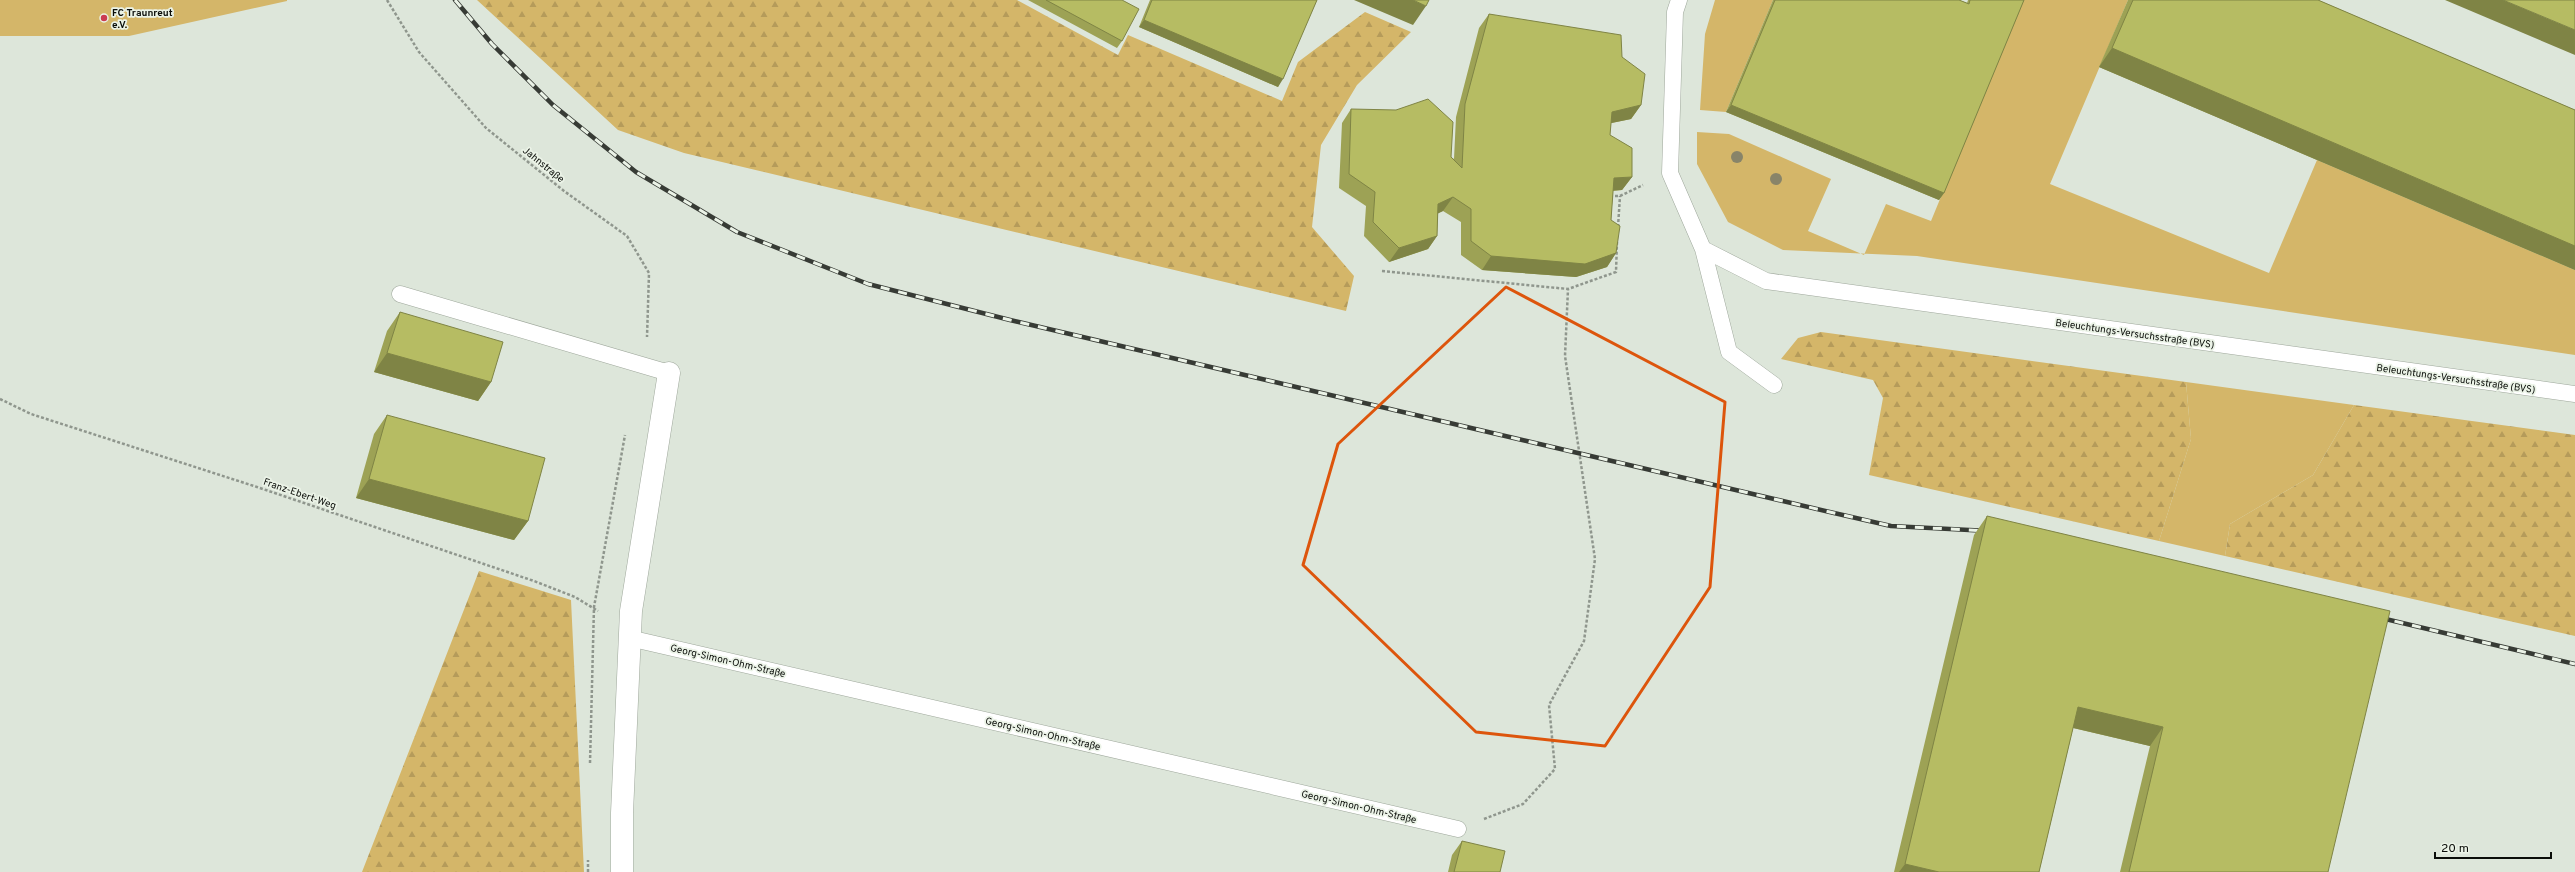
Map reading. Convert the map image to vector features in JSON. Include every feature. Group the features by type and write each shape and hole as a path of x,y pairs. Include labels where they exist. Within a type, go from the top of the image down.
{"street":[{"path":"622,872 629,638 669,373"}],"lane":[{"path":"1679,0 1675,12 1670,173 1703,249 1729,352 1774,385"},
{"name":"Beleuchtungs-Versuchsstraße (BVS)","path":"1703,249 1766,281 2575,394"},
{"path":"400,294 644,358 669,373"},
{"name":"Georg-Simon-Ohm-Straße","path":"629,638 1458,829"}],"path":[{"name":"Jahnstraße","path":"387,0 419,52 486,128 564,191 626,236 649,273 644,358"},
{"path":"1382,271 1568,289 1616,272 1620,196"},
{"path":"1458,829 1523,804 1555,769 1549,705 1584,641 1595,559 1566,356 1568,289"},
{"name":"Franz-Ebert-Weg","path":"0,399 31,414 249,484 534,581 575,597 594,607"},
{"path":"590,771 594,607 625,430"},
{"path":"588,856 588,872"}],"highlighted area":[{"path":"1506,287 1725,402 1710,587 1605,746 1476,732 1303,565 1338,444"}],"green space":[{"name":"FC Traunreut e.V.","path":"0,0 287,1 129,36 0,36"},
{"path":"477,0 1017,0 1118,55 1128,35 1282,101 1298,62 1365,12 1411,32 1357,85 1321,145 1312,227 1354,276 1346,311 684,153 618,130"},
{"path":"1715,0 1773,0 1726,112 1700,110 1705,34"},
{"path":"2022,0 2128,0 2050,184 2269,273 2317,160 2575,270 2575,355 1917,256 1865,254 1886,204 1931,221"},
{"path":"1697,132 1729,134 1831,179 1808,231 1860,253 1783,250 1728,222 1697,164"},
{"path":"1821,332 2186,382 2191,439 2159,541 1869,475 1883,398 1873,380 1781,359 1798,338"},
{"path":"2186,382 2354,405 2313,475 2230,524 2225,556 2159,541 2191,439"},
{"path":"2354,405 2575,435 2575,636 2225,556 2230,524 2313,475"},
{"path":"479,571 571,600 584,872 362,872"}],"building":[{"path":"1046,0 1122,0 1139,9 1122,41"},
{"path":"1152,0 1317,0 1283,79 1144,20"},
{"path":"1413,0 1429,0 1426,6"},
{"path":"1775,0 1959,0 1969,4 1970,0 2024,0 1944,193 1731,105"},
{"path":"2133,0 2318,0 2575,110 2575,246 2112,48"},
{"path":"2503,0 2575,0 2575,30"},
{"path":"1489,14 1621,35 1622,57 1645,74 1641,105 1612,112 1610,135 1632,148 1632,177 1614,178 1611,220 1620,226 1616,253 1585,264 1491,256 1471,241 1471,209 1453,197 1438,204 1437,236 1399,248 1373,222 1375,192 1349,174 1351,109 1396,110 1428,99 1453,122 1451,157 1462,168 1465,104"},
{"path":"400,312 503,342 491,382 387,353"},
{"path":"387,415 545,458 528,521 369,479"},
{"path":"1987,516 2390,611 2328,872 2129,872 2163,727 2078,707 2039,872 1939,872 1905,864"},
{"path":"1462,841 1505,851 1500,872 1454,872"}],"railway":[{"path":"455,0 492,44 553,105 636,172 737,232 868,284 1010,320 1891,526 1989,531"},
{"path":"2377,617 2575,664"}],"place":[{"name":"FC Traunreut e.V.","path":"104,18"}]}
